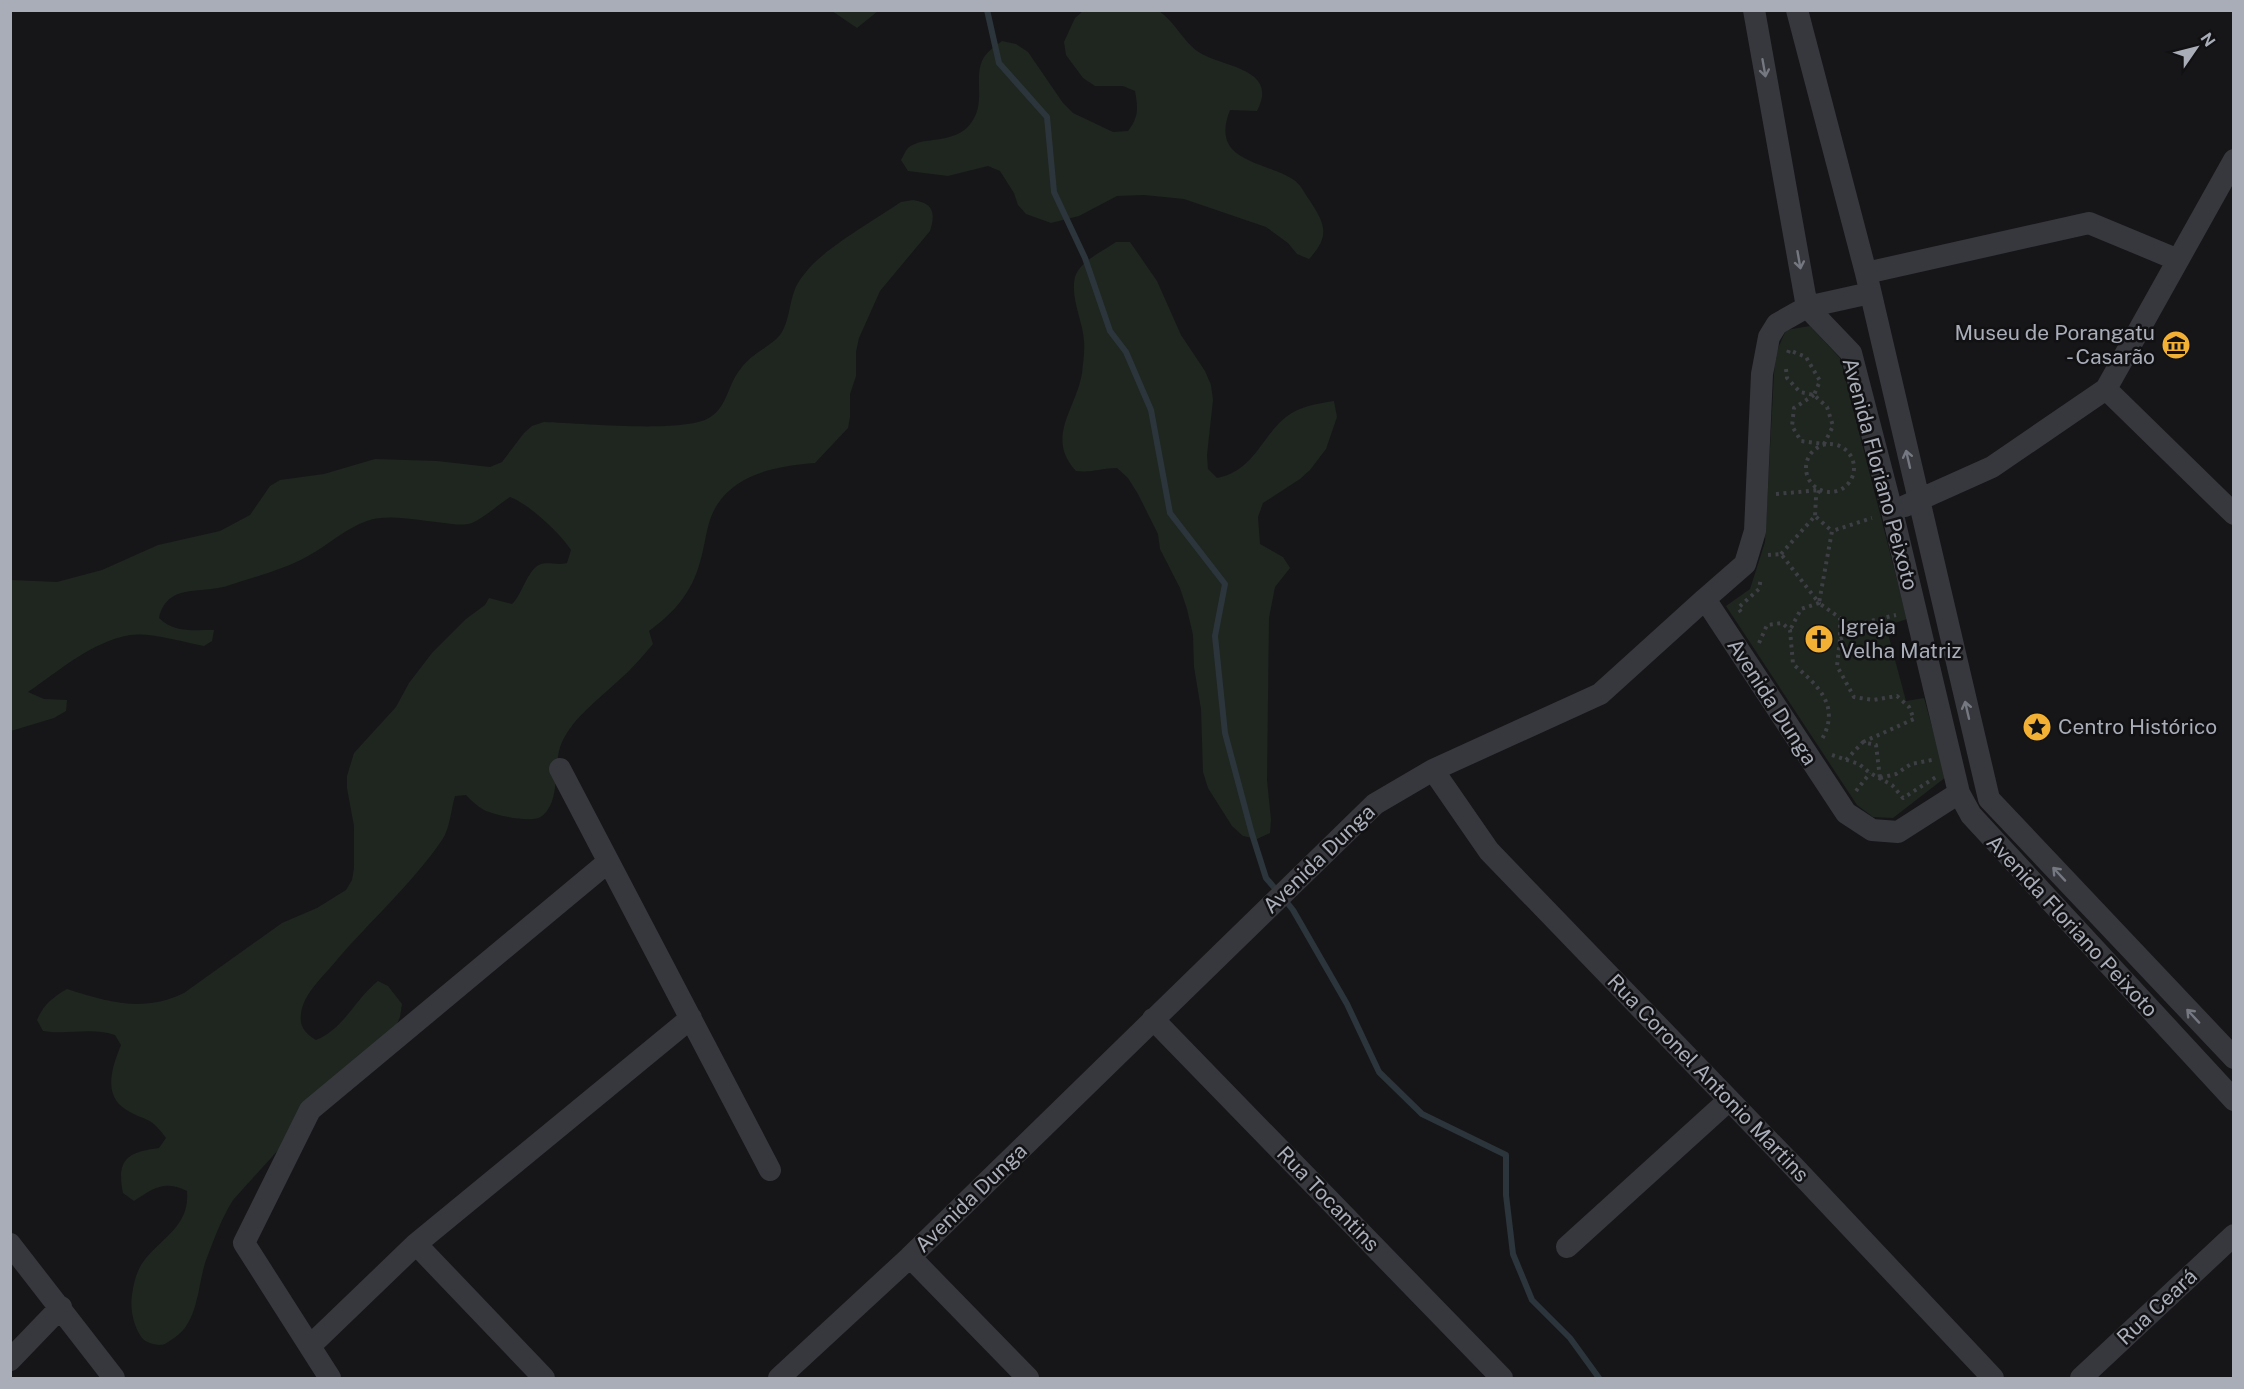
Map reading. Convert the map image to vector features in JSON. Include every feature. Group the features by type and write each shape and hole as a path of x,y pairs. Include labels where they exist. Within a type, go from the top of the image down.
{"street":[{"path":"1754,10 1807,308"},
{"name":"Avenida Floriano Peixoto","path":"1797,10 1868,283 1989,800 2234,1058"},
{"path":"1885,514 1992,466 2106,389 2234,160"},
{"path":"1705,599 1745,564 1755,531 1762,374 1769,337 1777,324 1807,308 1868,283 2089,223 2178,260"},
{"name":"Avenida Floriano Peixoto","path":"1807,308 1851,353 1885,514 1959,793 1971,815 2234,1100"},
{"path":"2106,389 2234,514"},
{"name":"Avenida Dunga","path":"779,1378 910,1257 1375,804 1433,770 1600,694 1705,599 1846,813 1872,830 1898,832 1959,793"},
{"path":"560,769 770,1170"},
{"name":"Rua Coronel Antonio Martins","path":"1433,770 1489,851 1993,1378"},
{"path":"1971,815 1989,800"},
{"path":"330,1378 244,1243 310,1110 608,862"},
{"path":"310,1346 416,1244 691,1018"},
{"name":"Rua Tocantins","path":"1153,1019 1502,1378"},
{"path":"1567,1247 1729,1101"},
{"name":"Rua Ceará","path":"2081,1378 2234,1235"},
{"path":"10,1244 114,1378"},
{"path":"416,1244 544,1378"},
{"path":"910,1257 1028,1378"},
{"path":"10,1360 60,1307"}],"path":[{"path":"1785,362 1786,378 1800,392 1814,395 1827,407 1833,426 1824,444 1808,456 1805,468 1807,476 1812,485 1820,490 1828,492 1844,488 1850,482 1854,470 1853,462 1847,451 1832,444 1824,444 1802,441 1792,426 1794,408 1814,395 1821,381 1806,357 1789,350 1787,356"},
{"path":"1767,494 1820,490"},
{"path":"1764,566 1767,555 1781,554 1815,516 1816,497 1820,490"},
{"path":"1832,531 1857,521 1885,514"},
{"path":"1815,516 1832,531"},
{"path":"1819,603 1832,531"},
{"path":"1781,554 1819,603 1840,618 1837,666 1854,697 1873,700 1897,696 1909,707 1914,718 1863,742 1846,760"},
{"path":"1743,617 1738,608 1759,589 1761,578"},
{"path":"1819,603 1801,609 1790,630 1793,664 1821,690 1828,706 1827,729 1821,740"},
{"path":"1840,639 1853,633 1866,622 1896,615 1898,609"},
{"path":"1753,635 1758,644 1767,625 1782,623 1790,630"},
{"path":"1815,730 1838,764"},
{"path":"1863,742 1876,745 1880,778"},
{"path":"1832,756 1859,764 1870,773 1892,785 1903,798 1938,776 1935,760 1911,764 1896,774 1880,778"},
{"path":"1850,782 1856,791 1870,773"}],"shaded area":[{"path":"832,11 878,11 857,28"},
{"path":"1083,11 1159,11 1197,51 1254,77 1261,85 1262,96 1257,111 1230,110 1226,125 1227,140 1238,154 1287,176 1302,188 1318,214 1323,228 1321,243 1309,259 1297,254 1288,243 1266,227 1184,199 1144,195 1117,196 1079,216 1051,223 1026,214 1018,205 1014,193 1000,171 988,166 948,176 908,171 901,160 908,148 914,144 956,135 971,123 978,107 982,61 988,52 1002,41 1016,44 1028,52 1063,103 1073,113 1113,132 1128,131 1137,112 1135,91 1123,86 1095,86 1083,78 1066,55 1064,42 1075,18"},
{"path":"913,200 929,206 933,214 930,231 880,291 859,338 856,352 856,376 850,394 848,428 815,463 774,469 748,478 736,485 717,505 711,518 697,573 681,601 649,631 653,644 567,733 559,751 552,801 542,816 522,819 504,816 484,810 466,795 455,796 449,825 442,840 404,887 320,980 305,1000 303,1007 302,1026 306,1033 316,1040 334,1029 378,981 388,986 402,1004 400,1017 391,1038 281,1147 233,1200 205,1263 195,1306 187,1325 164,1344 156,1345 146,1341 138,1331 133,1316 131,1300 135,1280 146,1258 180,1221 185,1212 187,1191 172,1186 159,1187 134,1201 123,1193 121,1172 127,1159 139,1152 159,1148 166,1138 151,1122 125,1109 114,1095 111,1079 121,1045 115,1035 97,1032 43,1031 37,1020 40,1014 49,1002 67,989 97,998 140,1004 154,1003 184,993 282,923 317,908 346,890 352,880 354,868 354,826 347,776 354,753 396,707 409,683 432,653 466,619 485,605 489,598 512,604 535,568 542,564 567,563 571,550 544,520 510,497 482,518 469,524 395,518 367,521 308,556 279,569 227,586 186,592 169,599 159,618 177,628 214,630 212,641 204,646 138,634 102,644 76,658 28,692 44,699 67,700 66,711 54,718 11,731 11,580 57,582 102,570 158,545 220,531 250,515 270,486 280,480 324,474 375,459 437,461 490,467 502,462 532,426 544,422 674,426 707,419 719,410 735,377 744,365 780,335 796,287 814,263 836,245 901,202"},
{"path":"1116,242 1130,242 1157,281 1181,335 1205,371 1211,385 1213,400 1207,455 1208,469 1217,478 1230,474 1248,461 1277,425 1291,413 1308,406 1334,401 1337,417 1326,449 1300,479 1263,503 1258,517 1260,544 1283,557 1290,568 1275,587 1269,618 1267,780 1271,820 1270,833 1257,839 1243,836 1232,826 1208,788 1203,772 1201,709 1194,667 1193,635 1180,588 1160,549 1158,534 1128,478 1117,468 1076,471 1067,459 1063,447 1065,423 1079,386 1084,353 1083,333 1074,293 1075,277 1087,261"},
{"path":"1810,326 1840,358 1907,619 1886,626 1906,701 1924,698 1946,777 1893,818 1873,817 1857,805 1726,606 1750,589 1765,542 1775,355 1786,330"}],"waterway":[{"path":"987,10 999,63 1047,117 1054,192 1085,258 1110,331 1126,352 1151,410 1170,513 1225,584 1215,636 1225,733 1266,878 1278,892"},
{"path":"1285,900 1347,1004 1379,1072 1422,1114 1506,1155 1506,1195 1513,1254 1532,1300 1570,1338 1599,1378"}],"place":[{"name":"Museu de Porangatu - Casarão","path":"2176,345"},
{"name":"Igreja Velha Matriz","path":"1819,639"},
{"name":"Centro Histórico","path":"2037,727"}]}
